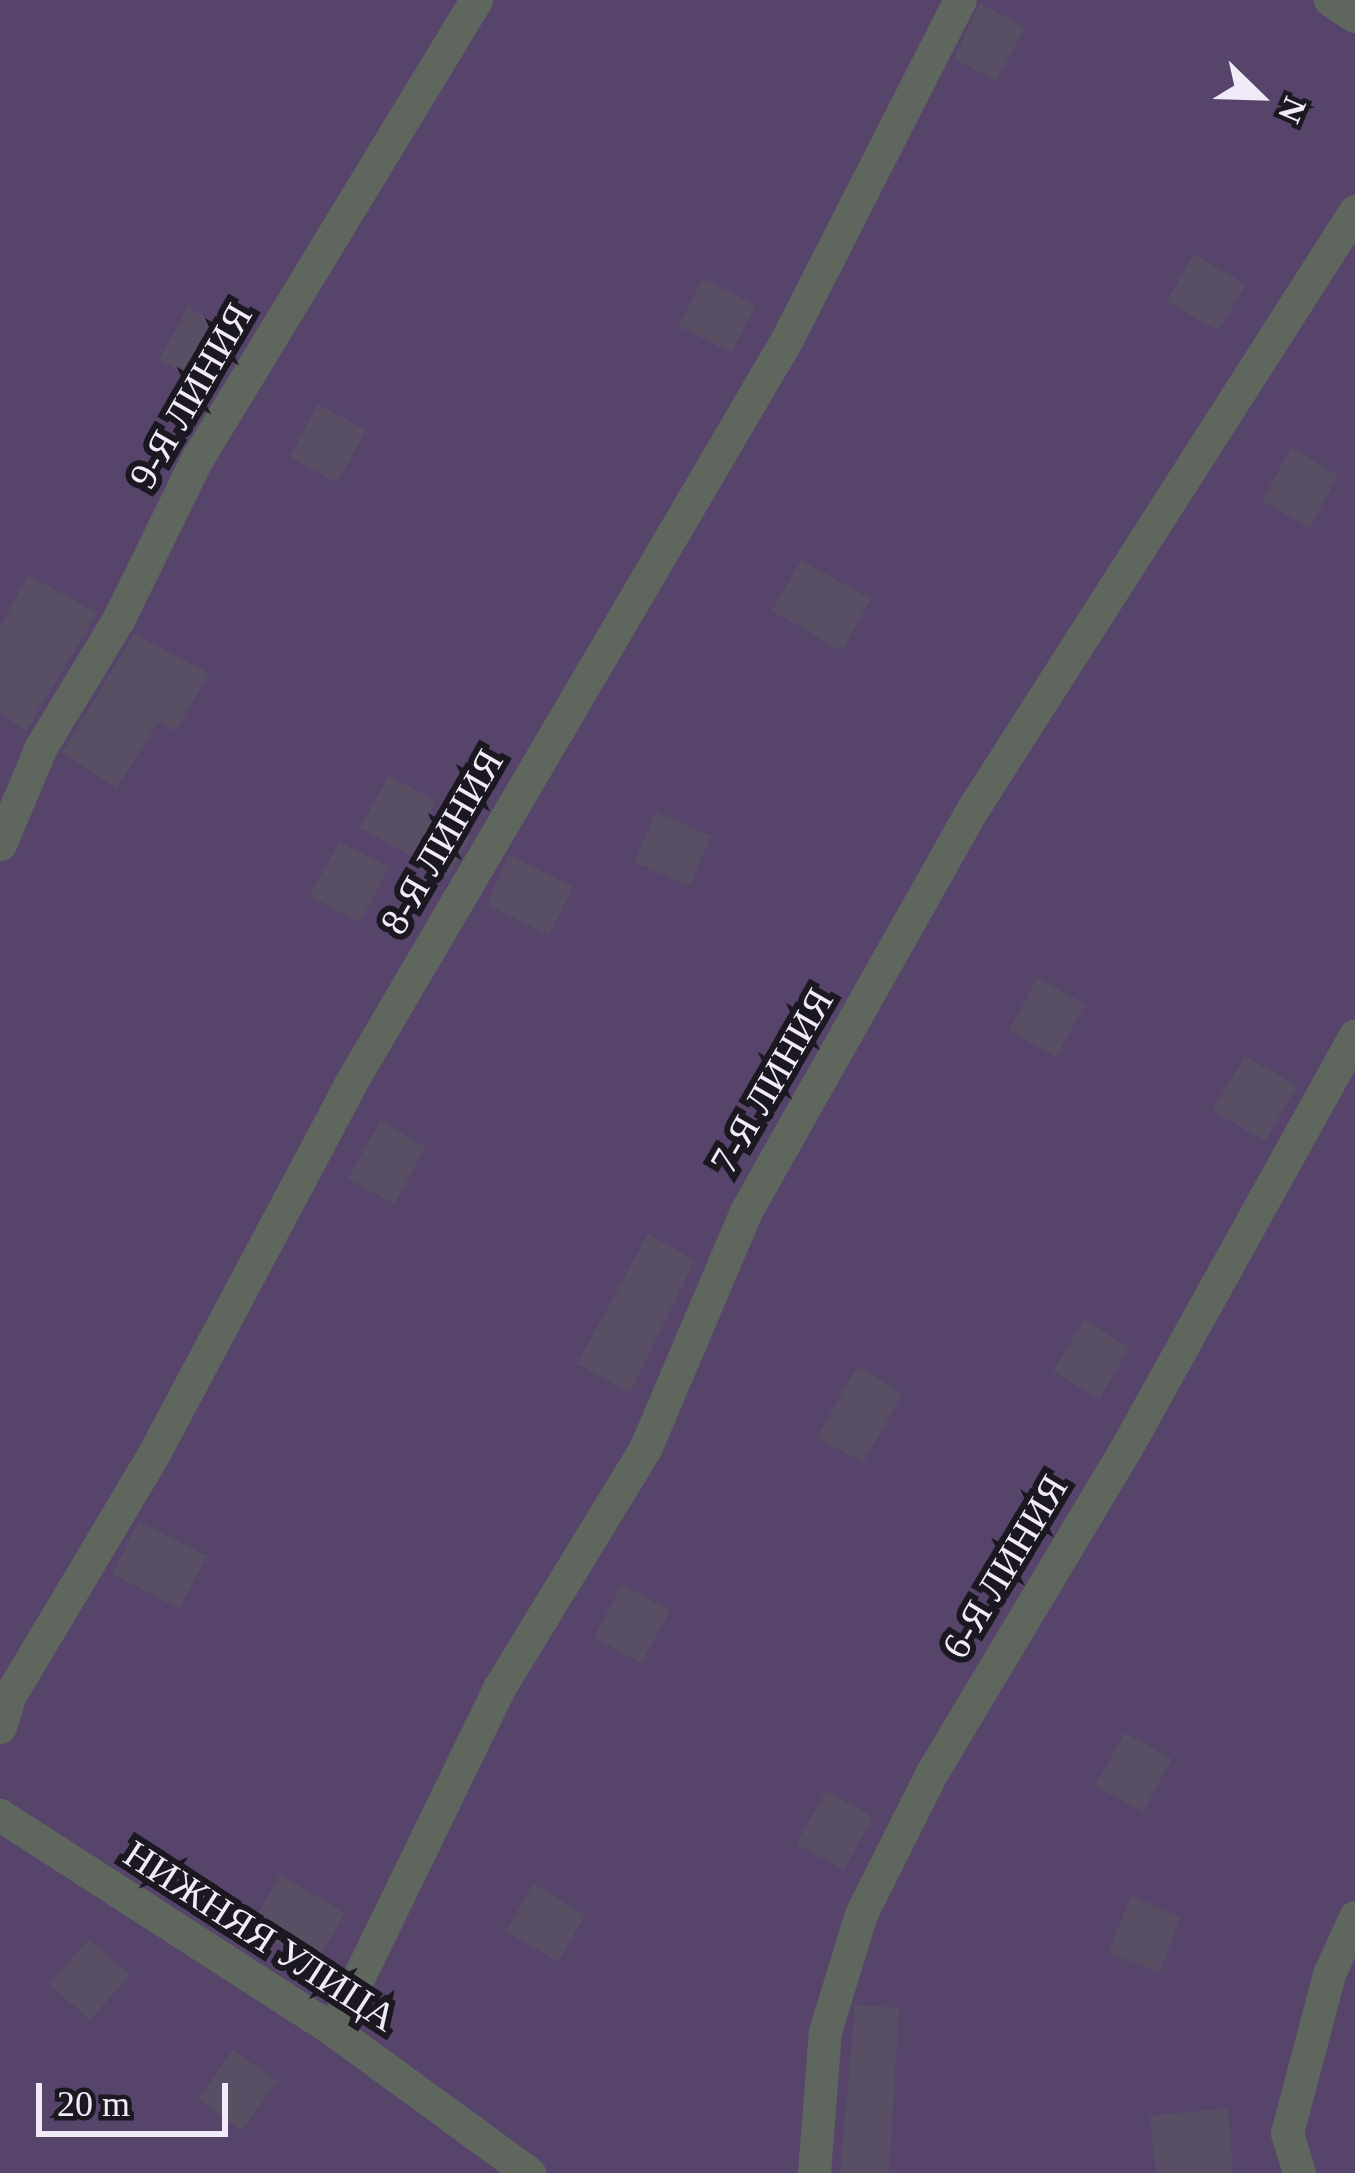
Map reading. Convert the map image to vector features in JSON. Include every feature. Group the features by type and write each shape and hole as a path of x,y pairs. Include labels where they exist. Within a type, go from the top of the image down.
{"street":[{"name":"9-Я ЛИНИЯ","path":"0,844 41,747 118,620 197,459 476,0"},
{"name":"8-Я ЛИНИЯ","path":"0,1727 10,1695 152,1457 350,1084 786,341 960,0"},
{"path":"1330,0 1355,16"},
{"name":"7-Я ЛИНИЯ","path":"333,2030 499,1688 645,1449 746,1211 972,810 1355,211"},
{"name":"6-Я ЛИНИЯ","path":"814,2173 825,2031 861,1914 931,1774 1125,1450 1355,1035"},
{"name":"НИЖНЯЯ УЛИЦА","path":"0,1816 333,2030 529,2173"},
{"path":"1299,2173 1287,2133 1329,1974 1355,1917"}],"shaded area":[{"path":"0,0 1355,0 1355,2173 0,2173"}],"building":[{"path":"980,3 1025,28 996,81 954,58"},
{"path":"1194,254 1246,285 1218,331 1167,301"},
{"path":"703,278 756,305 731,353 678,326"},
{"path":"188,307 235,334 206,386 159,360"},
{"path":"318,404 366,430 337,483 290,457"},
{"path":"1291,448 1338,475 1310,528 1262,501"},
{"path":"801,560 871,599 842,651 772,611"},
{"path":"28,575 97,613 26,731 0,714 0,628"},
{"path":"134,634 209,673 176,731 158,722 117,788 62,753"},
{"path":"389,775 436,801 429,815 471,836 448,876 360,828"},
{"path":"656,812 711,836 690,886 634,862"},
{"path":"339,842 389,867 360,922 310,896"},
{"path":"509,855 573,887 549,935 487,904"},
{"path":"1037,978 1085,1004 1056,1057 1009,1031"},
{"path":"1245,1056 1297,1086 1265,1141 1212,1111"},
{"path":"380,1121 426,1147 394,1204 348,1179"},
{"path":"648,1234 695,1260 630,1392 577,1364"},
{"path":"1084,1320 1130,1348 1099,1399 1053,1371"},
{"path":"857,1367 903,1393 863,1463 817,1437"},
{"path":"139,1521 207,1556 179,1609 112,1574"},
{"path":"622,1584 670,1611 641,1663 594,1637"},
{"path":"1125,1733 1172,1759 1143,1812 1095,1786"},
{"path":"826,1791 873,1817 844,1870 796,1844"},
{"path":"280,1875 345,1913 315,1965 250,1927"},
{"path":"533,1884 585,1915 558,1962 506,1931"},
{"path":"1131,1896 1181,1917 1159,1973 1108,1952"},
{"path":"89,1939 130,1975 90,2020 49,1984"},
{"path":"855,2005 899,2008 889,2173 840,2173"},
{"path":"233,2050 277,2081 242,2131 198,2099"},
{"path":"1228,2108 1233,2173 1156,2173 1150,2116"}]}
